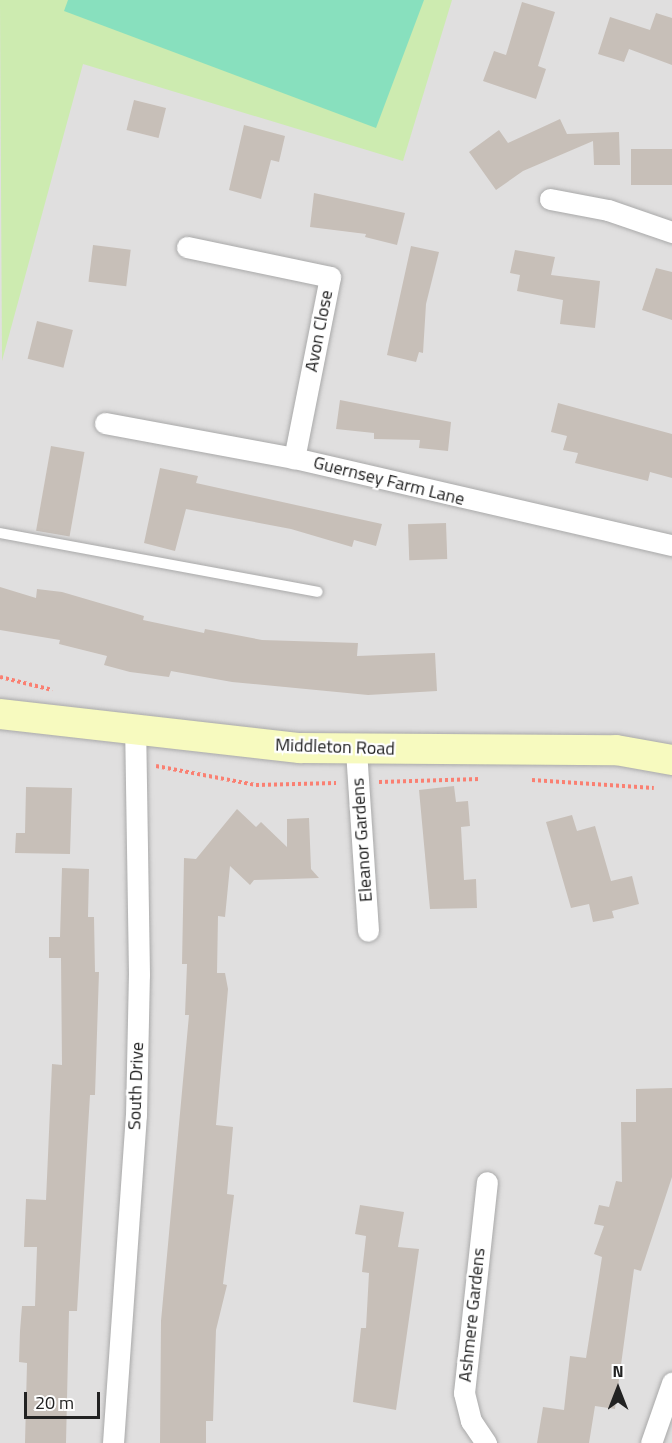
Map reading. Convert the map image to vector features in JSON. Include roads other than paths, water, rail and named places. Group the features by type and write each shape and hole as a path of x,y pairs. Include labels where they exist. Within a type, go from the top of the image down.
{"main road":[{"name":"Middleton Road","path":"0,714 356,750 616,750 672,759"}],"street":[{"path":"550,199 608,210 672,232"},
{"name":"Avon Close","path":"187,247 330,277 294,458"},
{"name":"Guernsey Farm Lane","path":"105,423 294,458 672,545"},
{"name":"South Drive","path":"112,1443 136,1115 139,975 135,729"},
{"name":"Eleanor Gardens","path":"356,750 368,931"},
{"name":"Ashmere Gardens","path":"486,1443 471,1421 464,1383 487,1182"},
{"path":"651,1443 672,1383"}],"lane":[{"path":"0,533 318,592"}]}
